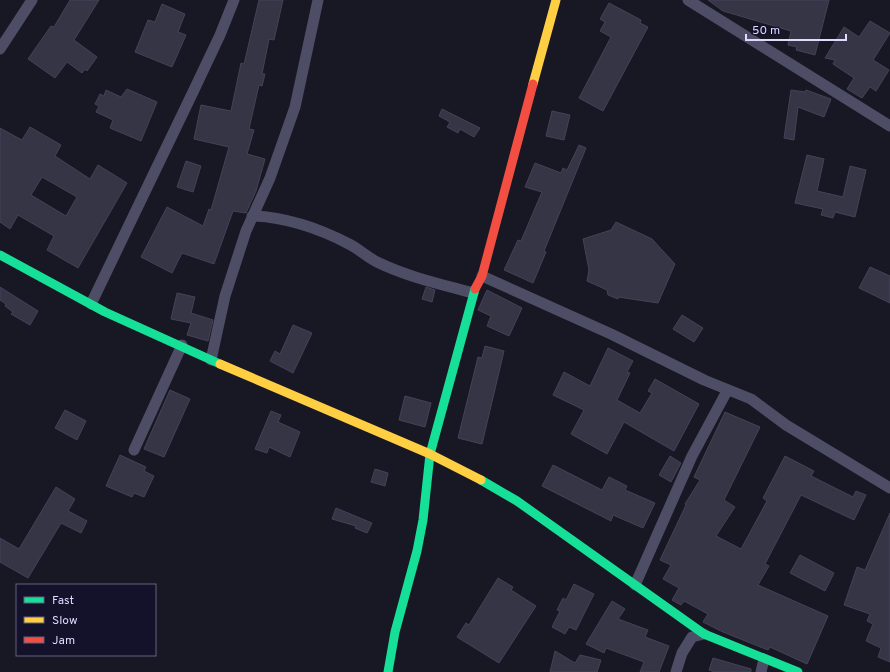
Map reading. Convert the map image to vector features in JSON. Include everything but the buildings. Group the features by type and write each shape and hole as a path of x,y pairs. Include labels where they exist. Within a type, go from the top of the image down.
{"street":[{"path":"0,49 32,0"},
{"path":"91,304 220,35 234,0"},
{"path":"211,360 225,296 252,216 270,178 295,107 318,0"},
{"path":"388,672 395,632 417,551 423,520 430,454 473,293 482,276 556,0"},
{"path":"688,0 890,126"},
{"path":"252,216 270,217 326,234 350,244 375,261 406,275 473,293"},
{"path":"0,255 141,329 182,345 211,360 430,454 518,501 704,634 798,672"},
{"path":"482,276 611,334 727,391 751,399 786,425 890,488"},
{"path":"134,450 182,345"},
{"path":"635,585 692,456 727,391"},
{"path":"676,672 682,653 692,637 704,634"},
{"path":"761,672 764,659"}],"traffic: fast":[{"path":"0,255 105,312 220,364"},
{"path":"388,672 395,632 417,551 423,520 430,454 475,289"},
{"path":"481,480 517,501 704,634 798,672"}],"traffic: slow":[{"path":"533,84 556,0"},
{"path":"220,364 430,454 481,480"}],"traffic: jam":[{"path":"475,289 482,276 533,84"}]}
